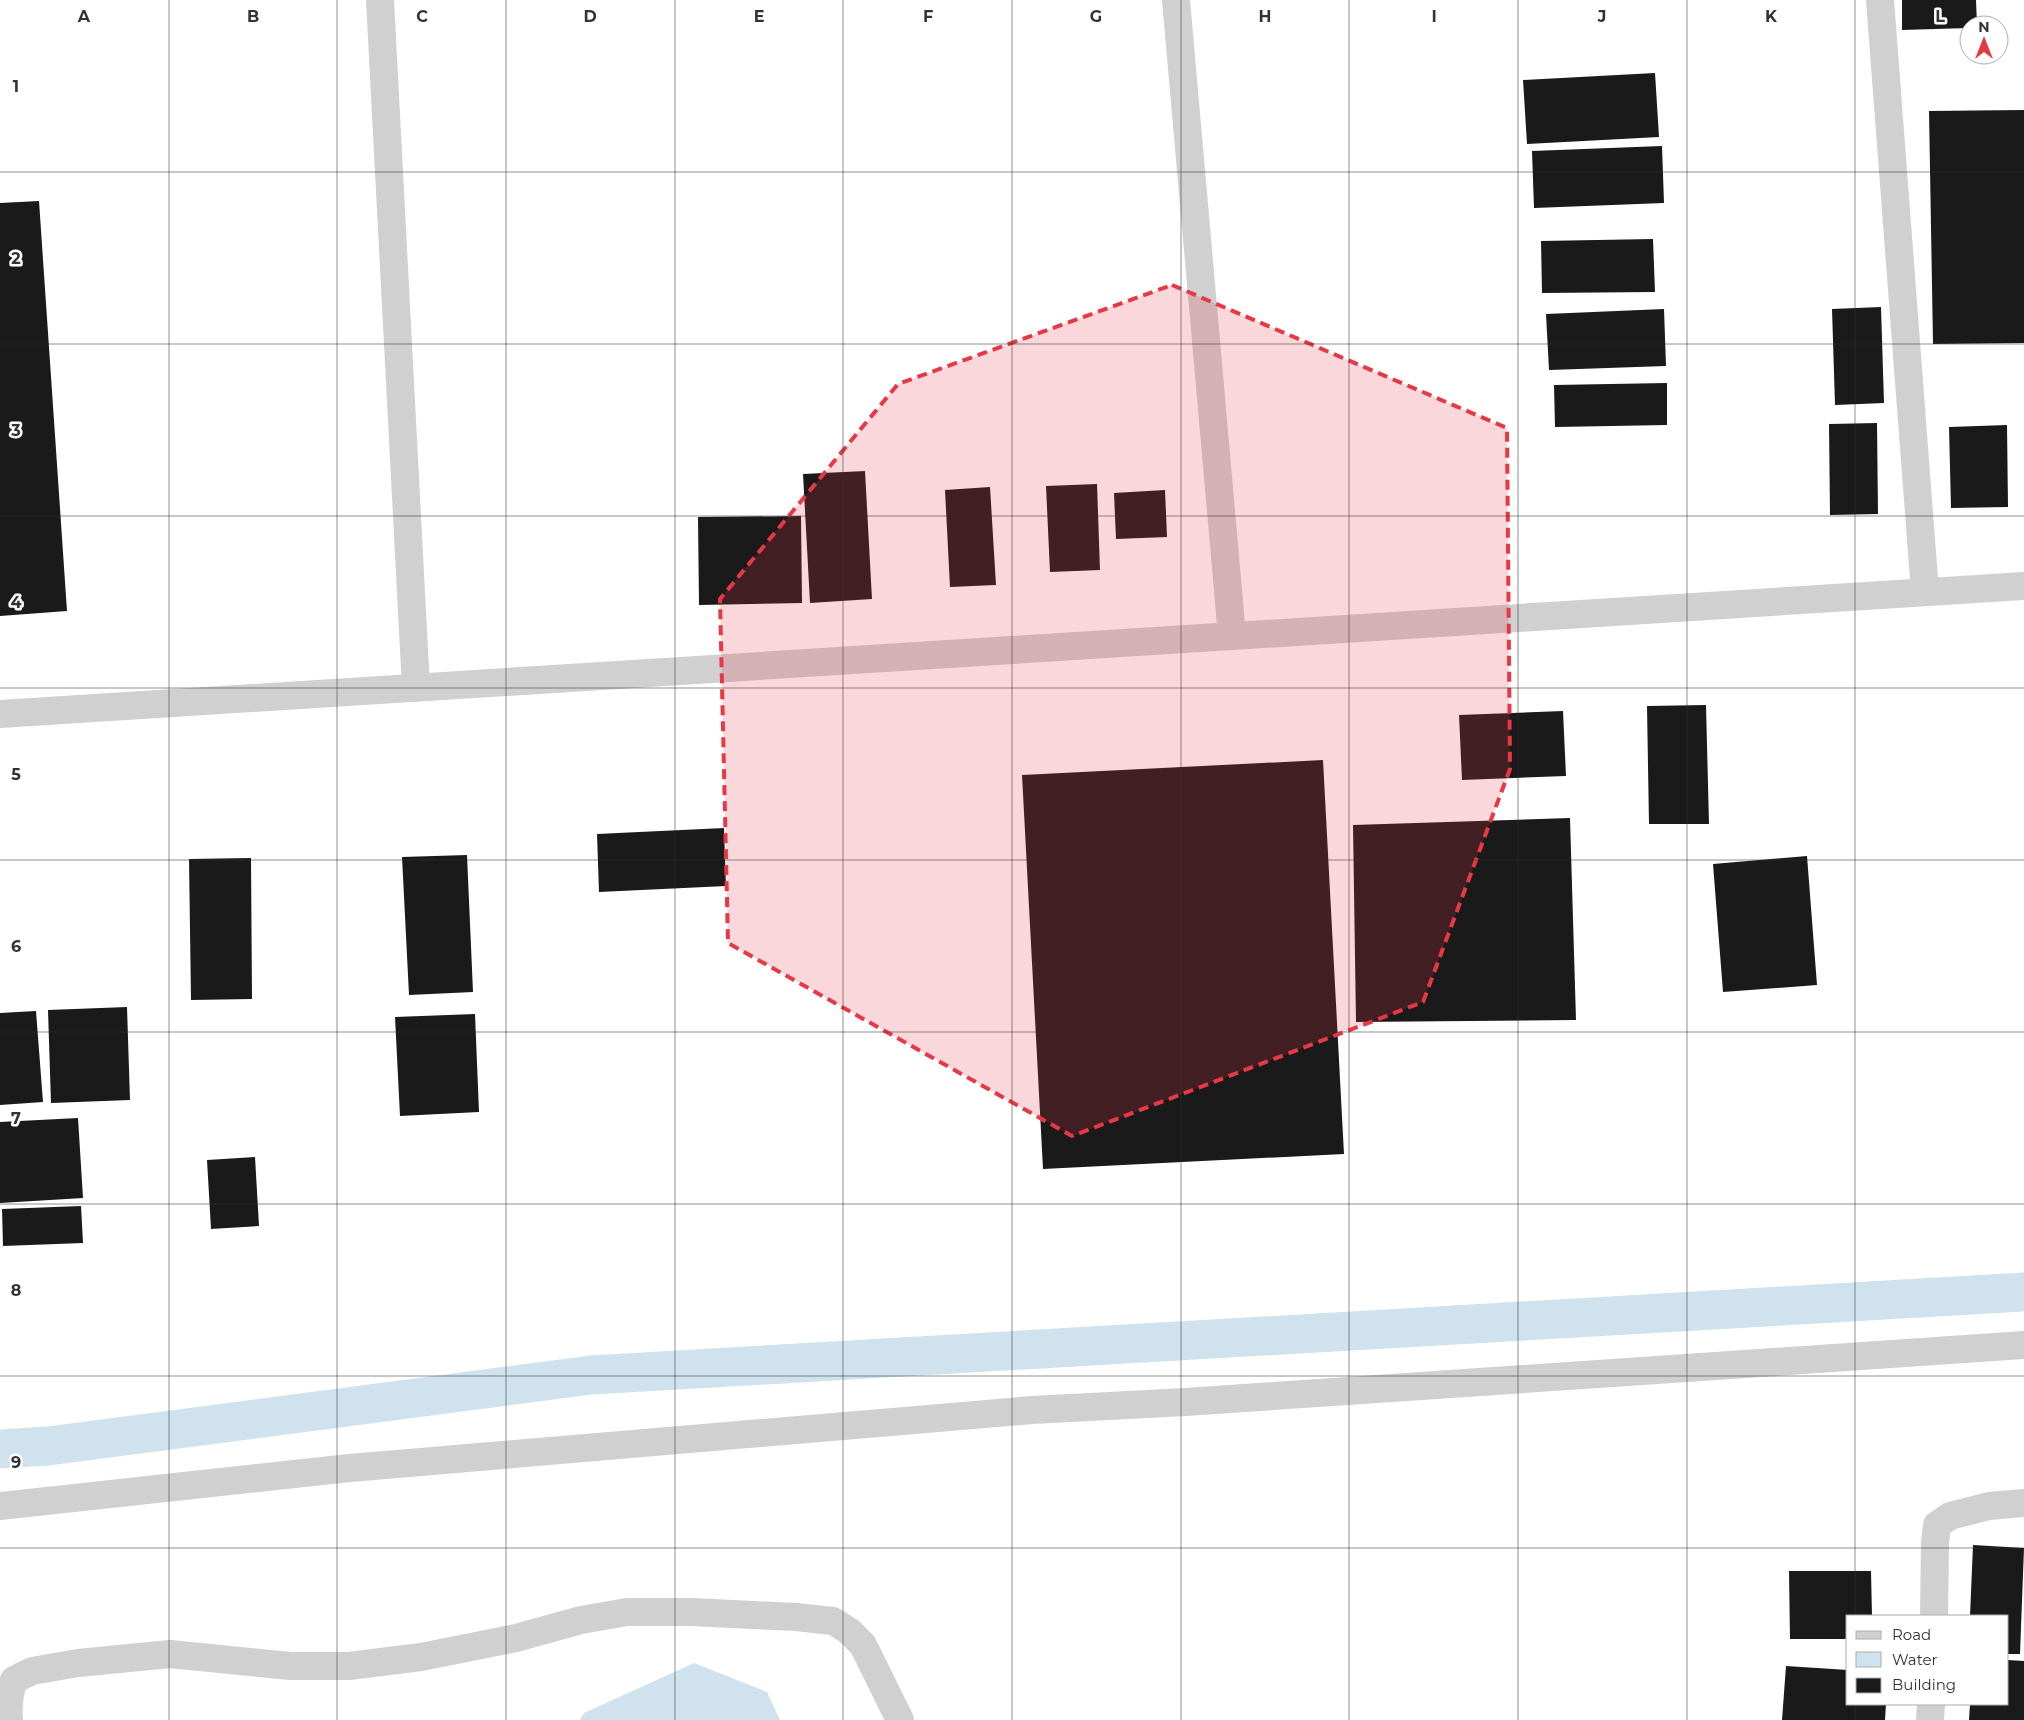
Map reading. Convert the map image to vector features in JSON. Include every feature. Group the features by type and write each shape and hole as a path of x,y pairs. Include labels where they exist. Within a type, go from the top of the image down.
{"street":[{"path":"380,0 416,688"},
{"path":"1176,0 1232,636"},
{"path":"1880,0 1925,592"},
{"path":"0,714 2024,586"},
{"path":"0,1506 350,1468 1032,1410 2024,1346"},
{"path":"1934,1615 1934,1542 1937,1525 1950,1516 1989,1506 2024,1503"},
{"path":"9,1720 10,1689 14,1680 32,1670 78,1663 170,1654 290,1666 349,1666 420,1657 516,1638 581,1620 627,1612 691,1612 796,1617 833,1622 849,1631 863,1645 900,1720"},
{"path":"1930,1720 1931,1705"}],"highlighted area":[{"path":"1172,285 1507,428 1510,769 1423,1002 1072,1136 728,943 720,599 898,384"}],"water":[{"path":"694,1663 767,1692 780,1720 580,1720 584,1713"}],"building":[{"path":"1902,0 1976,0 1977,15 1959,15 1959,28 1902,30"},
{"path":"1655,73 1659,137 1527,144 1523,80"},
{"path":"2024,110 2024,343 1933,344 1929,111"},
{"path":"1662,146 1664,203 1534,208 1532,151"},
{"path":"39,201 67,611 0,616 0,203"},
{"path":"1653,239 1655,292 1542,293 1541,241"},
{"path":"1881,307 1884,403 1835,405 1832,309"},
{"path":"1664,309 1666,366 1549,370 1546,314"},
{"path":"1667,383 1667,425 1555,427 1554,385"},
{"path":"1877,423 1878,514 1830,515 1829,424"},
{"path":"2007,425 2008,507 1951,508 1949,427"},
{"path":"865,471 872,599 810,603 803,474"},
{"path":"1097,484 1100,570 1050,572 1046,486"},
{"path":"990,487 996,585 950,587 945,490"},
{"path":"1165,490 1167,537 1116,539 1114,493"},
{"path":"801,516 802,603 699,605 698,517"},
{"path":"1706,705 1709,824 1649,824 1647,706"},
{"path":"1563,711 1566,776 1462,780 1459,715"},
{"path":"1323,760 1344,1154 1043,1169 1022,775"},
{"path":"1570,818 1576,1020 1356,1022 1353,825"},
{"path":"724,828 726,886 599,892 597,834"},
{"path":"467,855 473,992 409,995 402,857"},
{"path":"1807,856 1817,985 1723,992 1713,864"},
{"path":"251,858 252,999 191,1000 189,859"},
{"path":"127,1007 130,1100 51,1103 48,1010"},
{"path":"36,1011 43,1102 0,1105 0,1013"},
{"path":"475,1014 479,1112 400,1116 395,1017"},
{"path":"78,1118 83,1198 0,1203 0,1122"},
{"path":"255,1157 259,1226 211,1229 207,1160"},
{"path":"81,1206 83,1243 3,1246 2,1209"},
{"path":"1973,1545 2024,1548 2020,1654 2009,1654 2009,1615 1970,1615"},
{"path":"1789,1571 1871,1571 1872,1615 1846,1615 1846,1639 1790,1639"},
{"path":"2009,1660 2024,1661 2024,1720 1969,1720 1970,1705 2009,1705"},
{"path":"1786,1666 1846,1670 1846,1705 1886,1705 1885,1720 1782,1720"}],"waterway":[{"path":"0,1449 48,1446 591,1375 2024,1292"}]}
